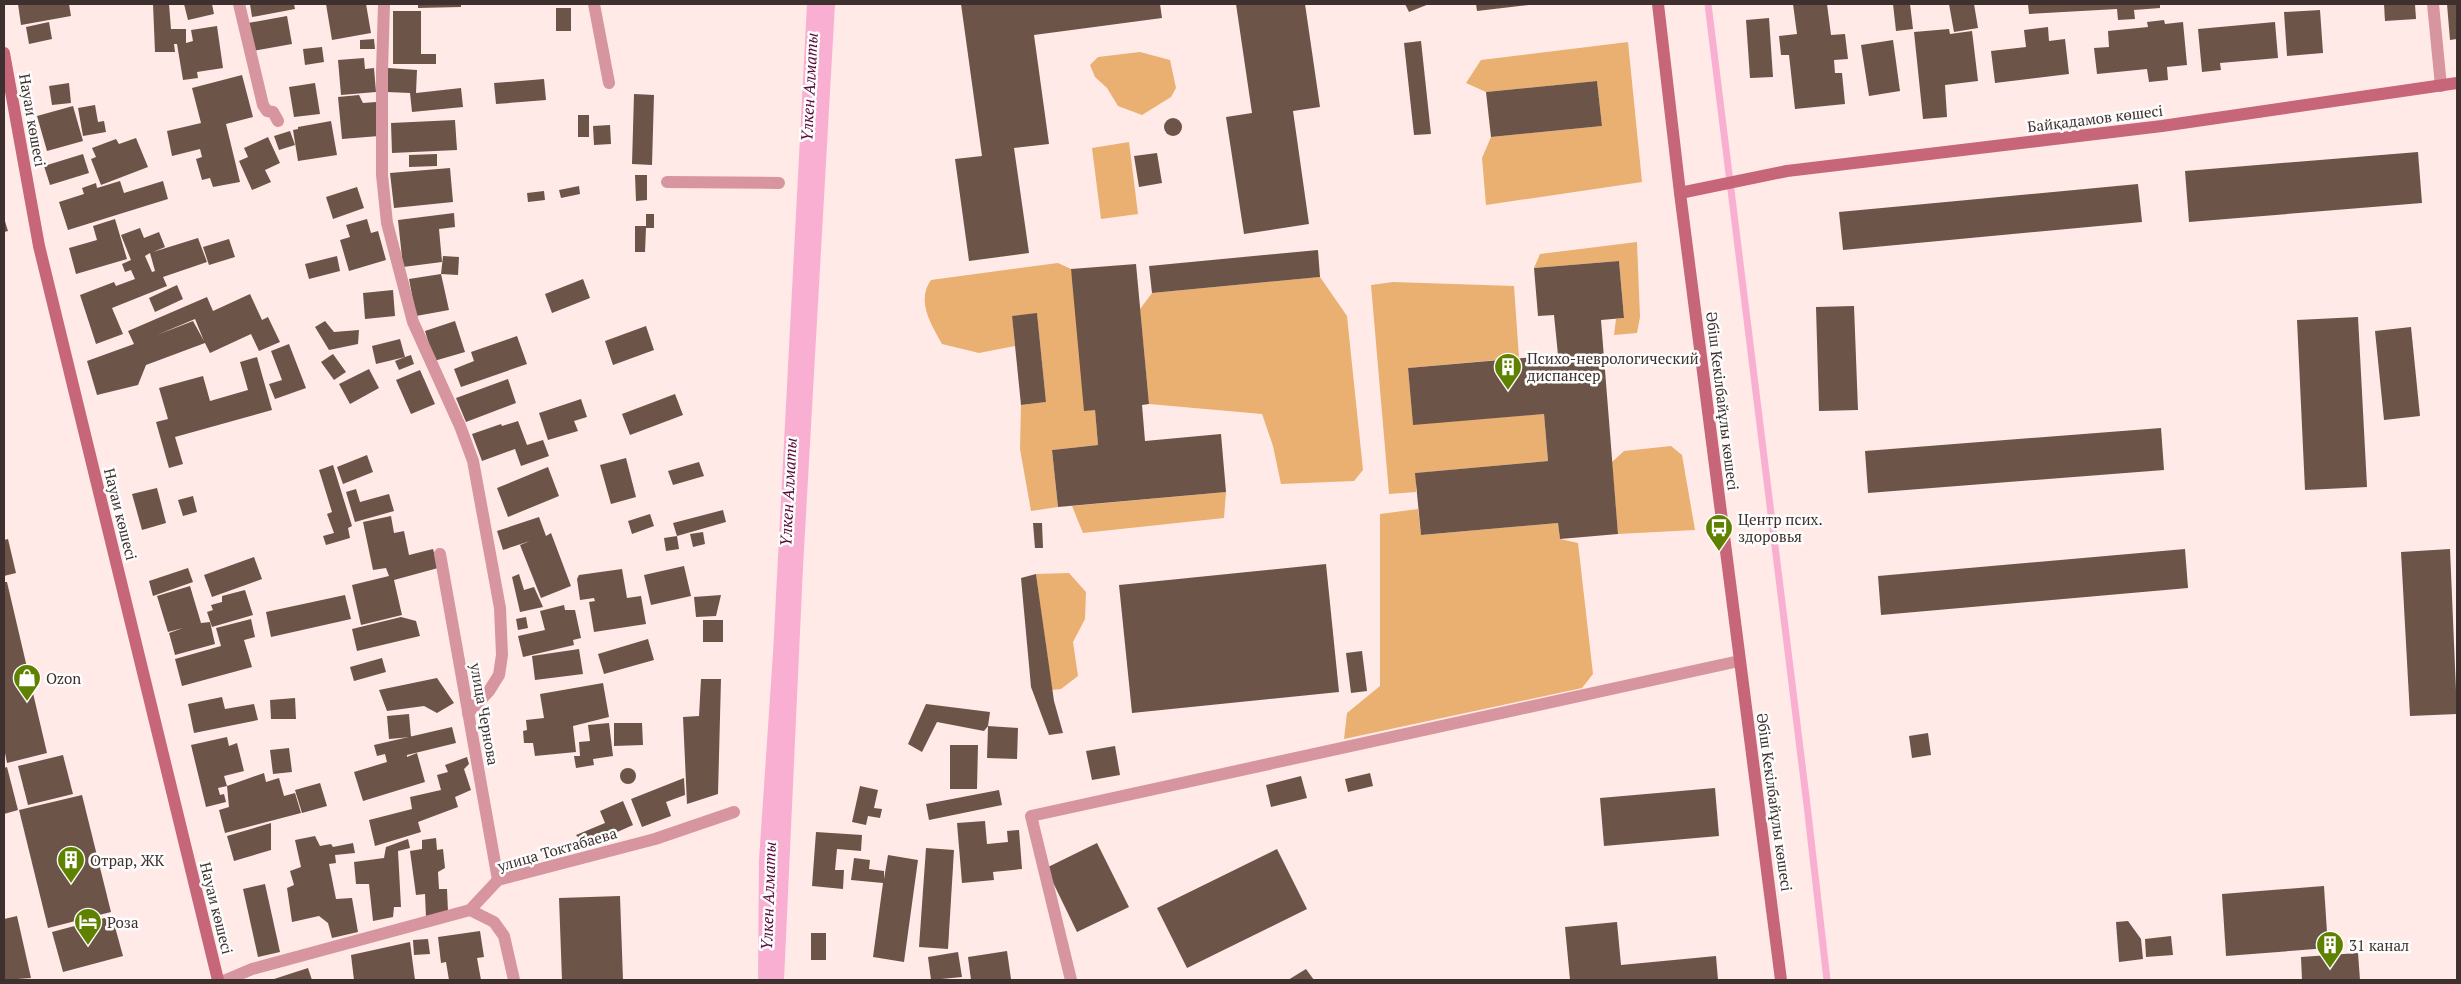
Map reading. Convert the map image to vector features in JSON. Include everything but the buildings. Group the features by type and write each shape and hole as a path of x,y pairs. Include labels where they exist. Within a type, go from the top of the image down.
{"street":[{"path":"239,4 264,105 267,111 273,112 278,121"},
{"path":"384,4 382,175 387,223 413,322 460,426 473,461 500,608 502,655 498,675 489,691 468,713"},
{"path":"594,4 609,83"},
{"name":"Әбіш Кекілбайұлы көшесі","path":"1658,4 1680,193 1781,980"},
{"path":"2433,4 2442,86"},
{"name":"Науаи көшесі","path":"4,53 39,246 218,980"},
{"name":"Байқадамов көшесі","path":"1680,193 1787,171 2162,126 2457,83"},
{"path":"668,182 779,183"},
{"name":"улица Чернова","path":"440,554 498,880"},
{"path":"1071,980 1031,816 1740,661"},
{"name":"улица Токтабаева","path":"470,910 498,880 655,839 734,812"},
{"path":"226,980 252,969 470,910 494,922 504,936 514,980"}],"shaded area":[{"path":"1628,42 1642,182 1486,205 1482,158 1491,137 1602,126 1597,81 1486,92 1466,83 1481,60"},
{"path":"1140,52 1170,60 1176,88 1171,97 1142,115 1118,106 1107,88 1095,77 1090,65 1098,57"},
{"path":"1129,142 1138,214 1101,219 1092,148"},
{"path":"1637,242 1640,317 1637,333 1614,335 1616,319 1624,318 1619,261 1534,268 1540,254"},
{"path":"1058,263 1071,269 1095,410 1098,445 1052,450 1058,507 1031,511 1020,449 1021,405 1046,402 1037,314 1012,316 1015,346 979,353 942,344 927,312 925,296 931,280"},
{"path":"1320,277 1347,316 1363,470 1354,481 1281,484 1273,446 1262,414 1149,404 1140,309 1152,293"},
{"path":"1393,282 1514,286 1519,358 1408,368 1413,424 1544,414 1548,461 1416,473 1416,492 1389,494 1371,285"},
{"path":"1671,446 1682,455 1695,530 1618,534 1612,462 1624,451"},
{"path":"1226,492 1224,518 1083,533 1072,506"},
{"path":"1418,509 1421,535 1558,523 1560,539 1578,543 1593,674 1582,688 1344,739 1347,713 1380,686 1380,514"},
{"path":"1069,573 1086,592 1085,619 1073,642 1078,676 1061,689 1052,690 1036,574"}],"water":[{"name":"Үлкен Алматы","path":"807,4 835,4 803,567 784,980 758,980 759,860 773,653"}],"waterway":[{"path":"1708,4 1827,980"}],"place":[{"name":"Психо-неврологический диспансер","path":"1508,391"},
{"name":"Центр псих. здоровья","path":"1719,552"},
{"name":"Ozon","path":"27,702"},
{"name":"Отрар, ЖК","path":"71,884"},
{"name":"Роза","path":"88,946"},
{"name":"31 канал","path":"2330,969"}]}
